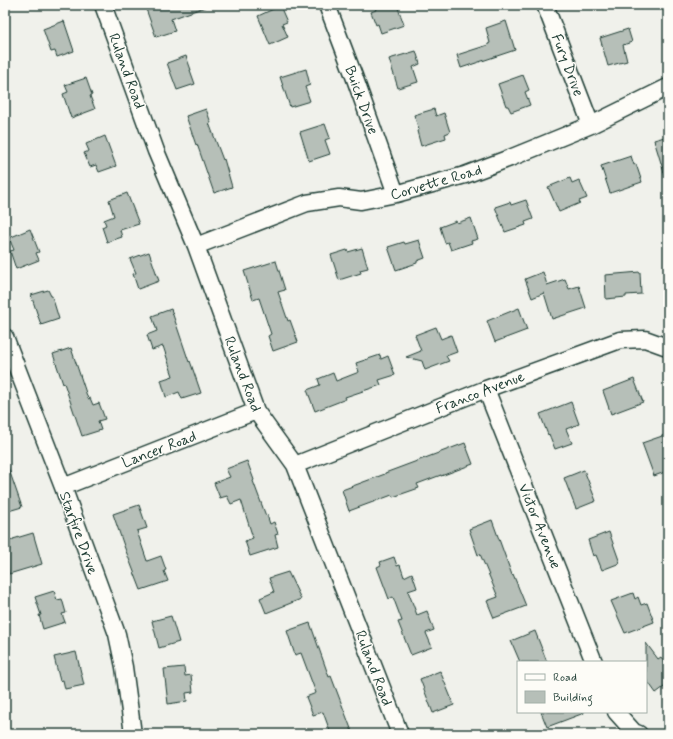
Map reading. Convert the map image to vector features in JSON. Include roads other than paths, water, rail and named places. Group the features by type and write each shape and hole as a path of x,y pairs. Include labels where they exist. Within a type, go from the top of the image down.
{"street":[{"name":"Ruland Road","path":"103,5 156,151 196,246 256,411 296,465 400,734"},
{"name":"Buick Drive","path":"327,5 396,194"},
{"name":"Fury Drive","path":"545,5 591,125"},
{"name":"Corvette Road","path":"196,246 307,203 338,198 361,201 396,194 465,175 591,125 668,86"},
{"name":"Starfire Drive","path":"5,337 117,634 124,667 133,734"},
{"name":"Franco Avenue","path":"296,465 486,389 620,340 645,339 668,348"},
{"name":"Victor Avenue","path":"486,389 594,661"},
{"name":"Lancer Road","path":"62,487 256,411"},
{"path":"617,713 634,732 639,734"}]}
